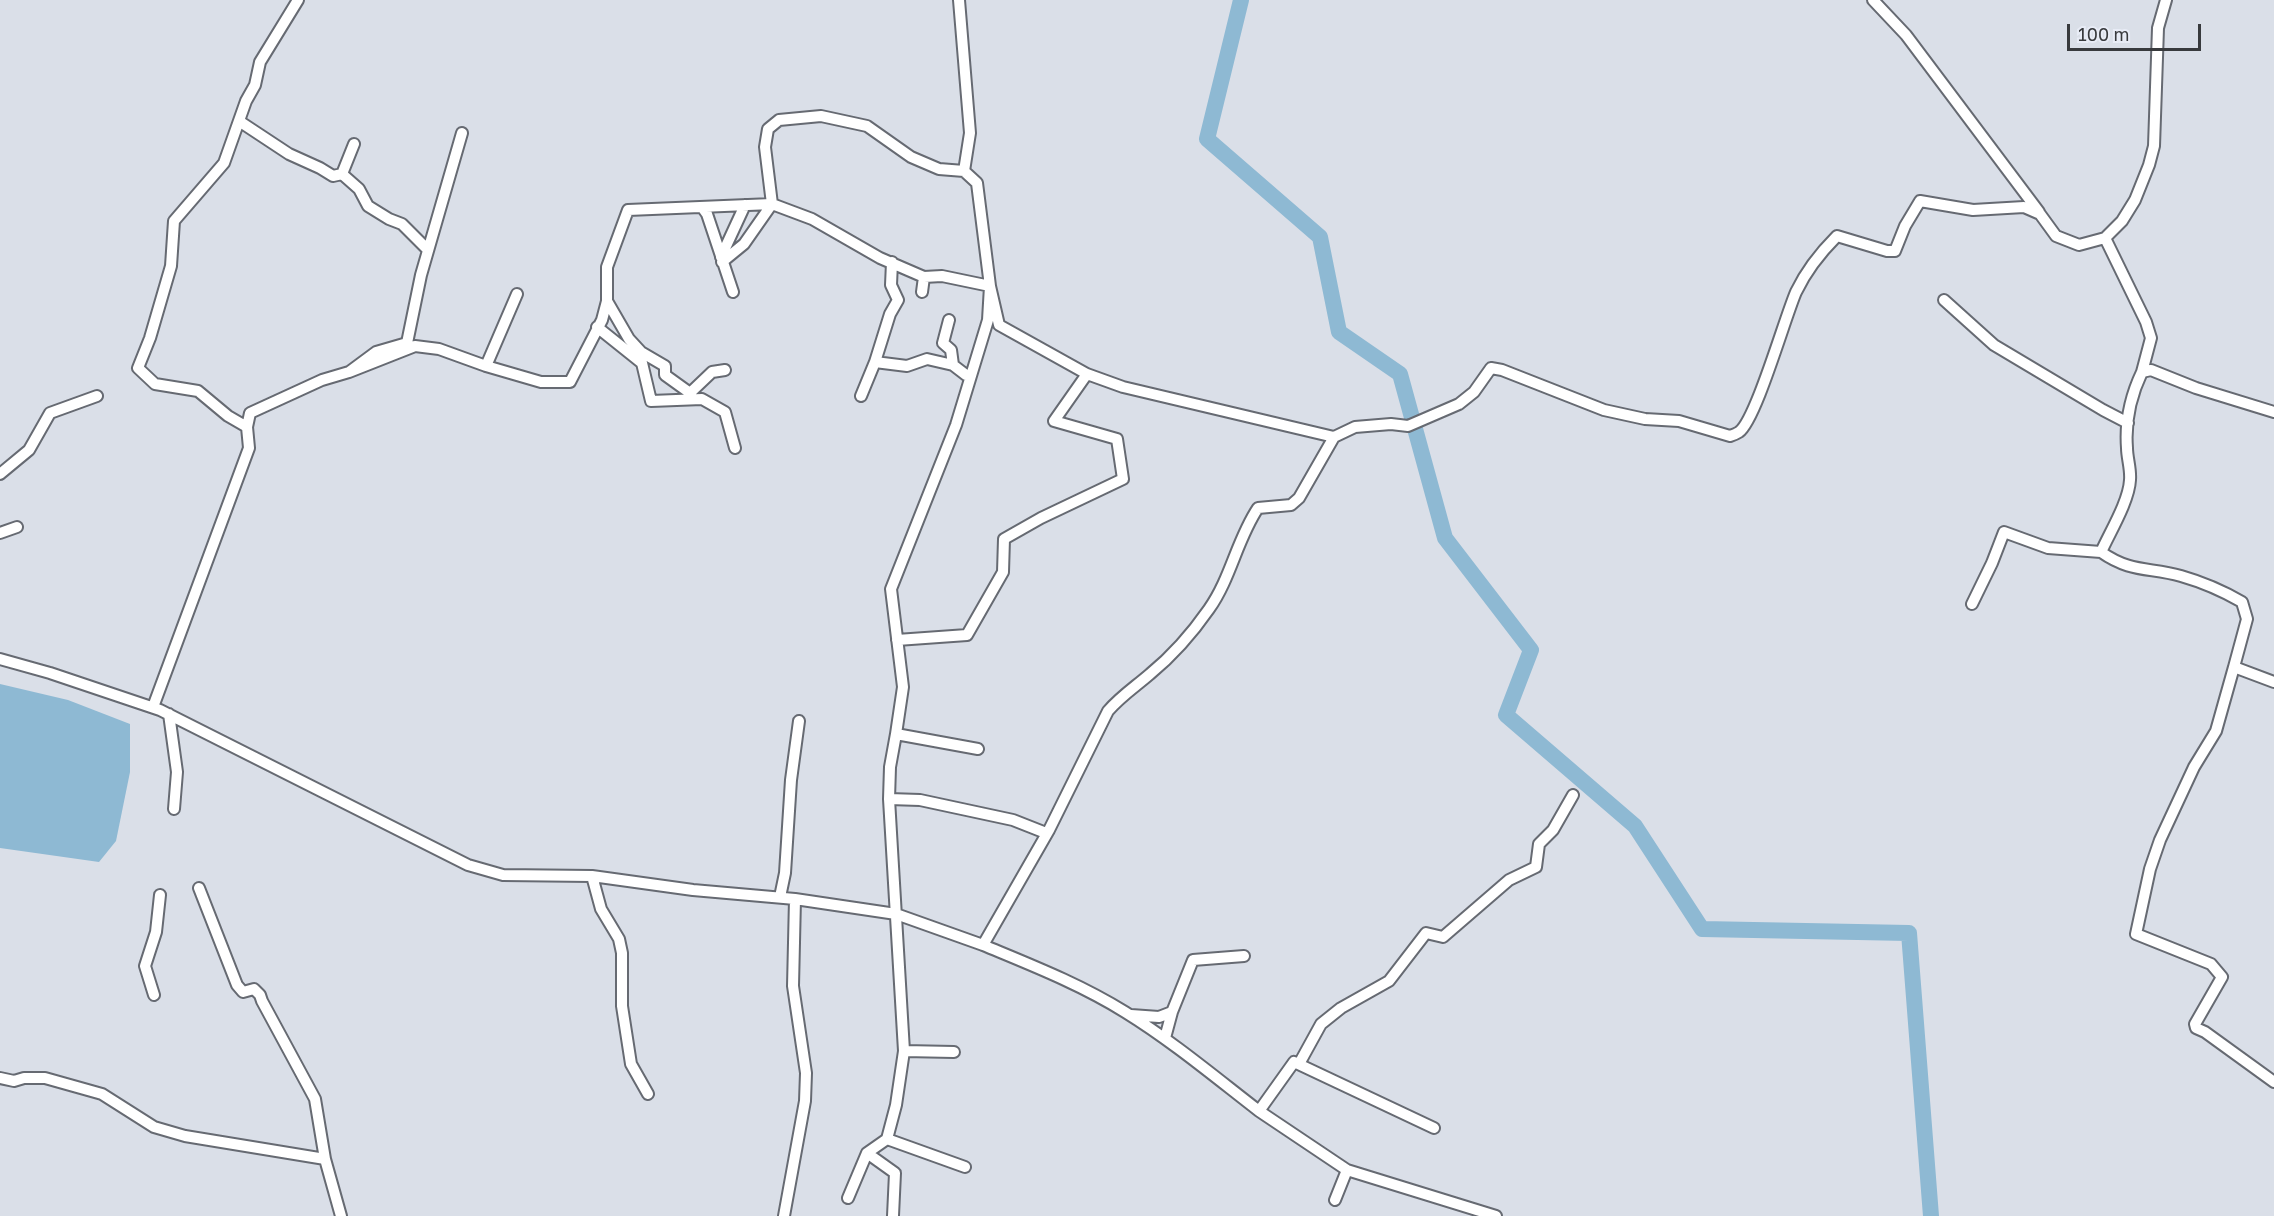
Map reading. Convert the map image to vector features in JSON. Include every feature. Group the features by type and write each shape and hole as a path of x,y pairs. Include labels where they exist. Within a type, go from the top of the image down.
{"street":[{"path":"247,427 228,416 198,391 154,384 138,368 150,338 171,266 174,221 224,163 255,85 260,62 298,0"},
{"path":"959,0 970,133 964,171"},
{"path":"1873,0 1906,35 2056,236 2079,245 2105,238 2122,221 2135,200 2149,165 2154,146 2157,28 2166,0"},
{"path":"722,260 744,244 772,204 765,147 768,129 779,120 821,116 867,126 911,157 939,169 964,171 977,183 990,286 999,325 1087,374 1123,387 1334,437"},
{"path":"239,121 289,154 320,168 333,177 342,174 354,144"},
{"path":"349,372 376,352 406,343 428,250 462,133"},
{"path":"342,174 359,189 368,206 402,224 428,250"},
{"path":"983,945 1077,777 1108,711 1121,696 1150,674 1180,645 1210,608 1228,575 1248,522 1258,508 1291,505 1299,498 1334,437 1355,427 1391,424 1408,426 1459,404 1474,392 1491,368 1502,370 1604,410 1645,419 1679,421 1730,436 1740,432 1751,413 1796,292 1808,272 1837,236 1887,251 1895,251 1905,226 1920,201 1973,210 2025,207 2040,214"},
{"path":"153,707 249,447 247,427 250,413 322,380 415,346 439,349 541,382 570,382 602,320 607,301 607,267 628,210 772,204 812,219 880,258 924,277 942,276 990,286"},
{"path":"722,260 745,205"},
{"path":"702,207 707,214 732,292"},
{"path":"2101,552 2125,499 2130,481 2126,446 2128,423 2133,391 2142,372 2151,338 2146,321 2105,238"},
{"path":"861,396 875,362 890,314 898,300 891,285 892,262"},
{"path":"922,292 924,277"},
{"path":"848,1197 867,1153 887,1139 896,1105 904,1051 889,799 890,767 903,687 891,589 956,425 988,320 990,286"},
{"path":"486,366 517,294"},
{"path":"1944,300 1994,345 2128,423"},
{"path":"607,301 635,345 665,366 665,375 690,393 712,372 725,370"},
{"path":"949,320 943,343 951,350 953,365"},
{"path":"597,327 642,363 651,400 702,399 725,412 735,448"},
{"path":"875,362 907,366 927,359 953,365 966,375 971,375"},
{"path":"2142,372 2151,370 2196,388 2274,412"},
{"path":"897,640 967,635 1004,572 1004,539 1041,518 1123,479 1117,439 1054,421 1087,374"},
{"path":"0,474 29,450 50,413 97,396"},
{"path":"0,533 17,527"},
{"path":"1972,604 2004,532 2048,548 2101,552 2129,568 2180,576 2222,591 2242,602 2247,619 2216,731 2194,767 2160,840 2136,934 2211,964 2222,977 2195,1024 2196,1028 2205,1032 2274,1082"},
{"path":"0,660 50,673 170,714 477,868 503,875 592,876 693,890 780,897 896,914 983,945 1068,981 1130,1015 1165,1038 1259,1111 1347,1170 1496,1216"},
{"path":"2234,667 2274,682"},
{"path":"170,714 177,772 174,809"},
{"path":"780,897 785,873 791,780 799,721"},
{"path":"896,734 978,749"},
{"path":"1299,1064 1321,1024 1341,1008 1389,981 1426,933 1443,937 1509,880 1536,867 1539,844 1553,830 1573,795"},
{"path":"889,799 920,800 1012,820 1046,833"},
{"path":"592,876 601,909 619,939 622,953 622,1006 631,1064 648,1094"},
{"path":"199,888 237,985 243,992 254,989 260,995 315,1100 325,1159 341,1216"},
{"path":"154,995 146,966 156,932 160,895"},
{"path":"784,1216 805,1101 806,1072 793,986 795,899"},
{"path":"1165,1038 1172,1012 1193,960 1244,956"},
{"path":"1130,1015 1159,1017 1172,1012"},
{"path":"904,1051 954,1052"},
{"path":"1259,1111 1294,1062 1434,1128"},
{"path":"0,1078 14,1081 24,1078 45,1078 102,1094 154,1127 185,1136 325,1159"},
{"path":"887,1139 965,1167"},
{"path":"867,1153 895,1173 893,1216"},
{"path":"1335,1200 1347,1170"}],"water":[{"path":"0,684 68,700 130,724 130,772 116,841 99,862 0,848"}],"waterway":[{"path":"1241,0 1207,139 1320,237 1339,332 1400,374 1445,538 1531,650 1506,715 1635,826 1702,929 1909,933 1931,1216"}]}
